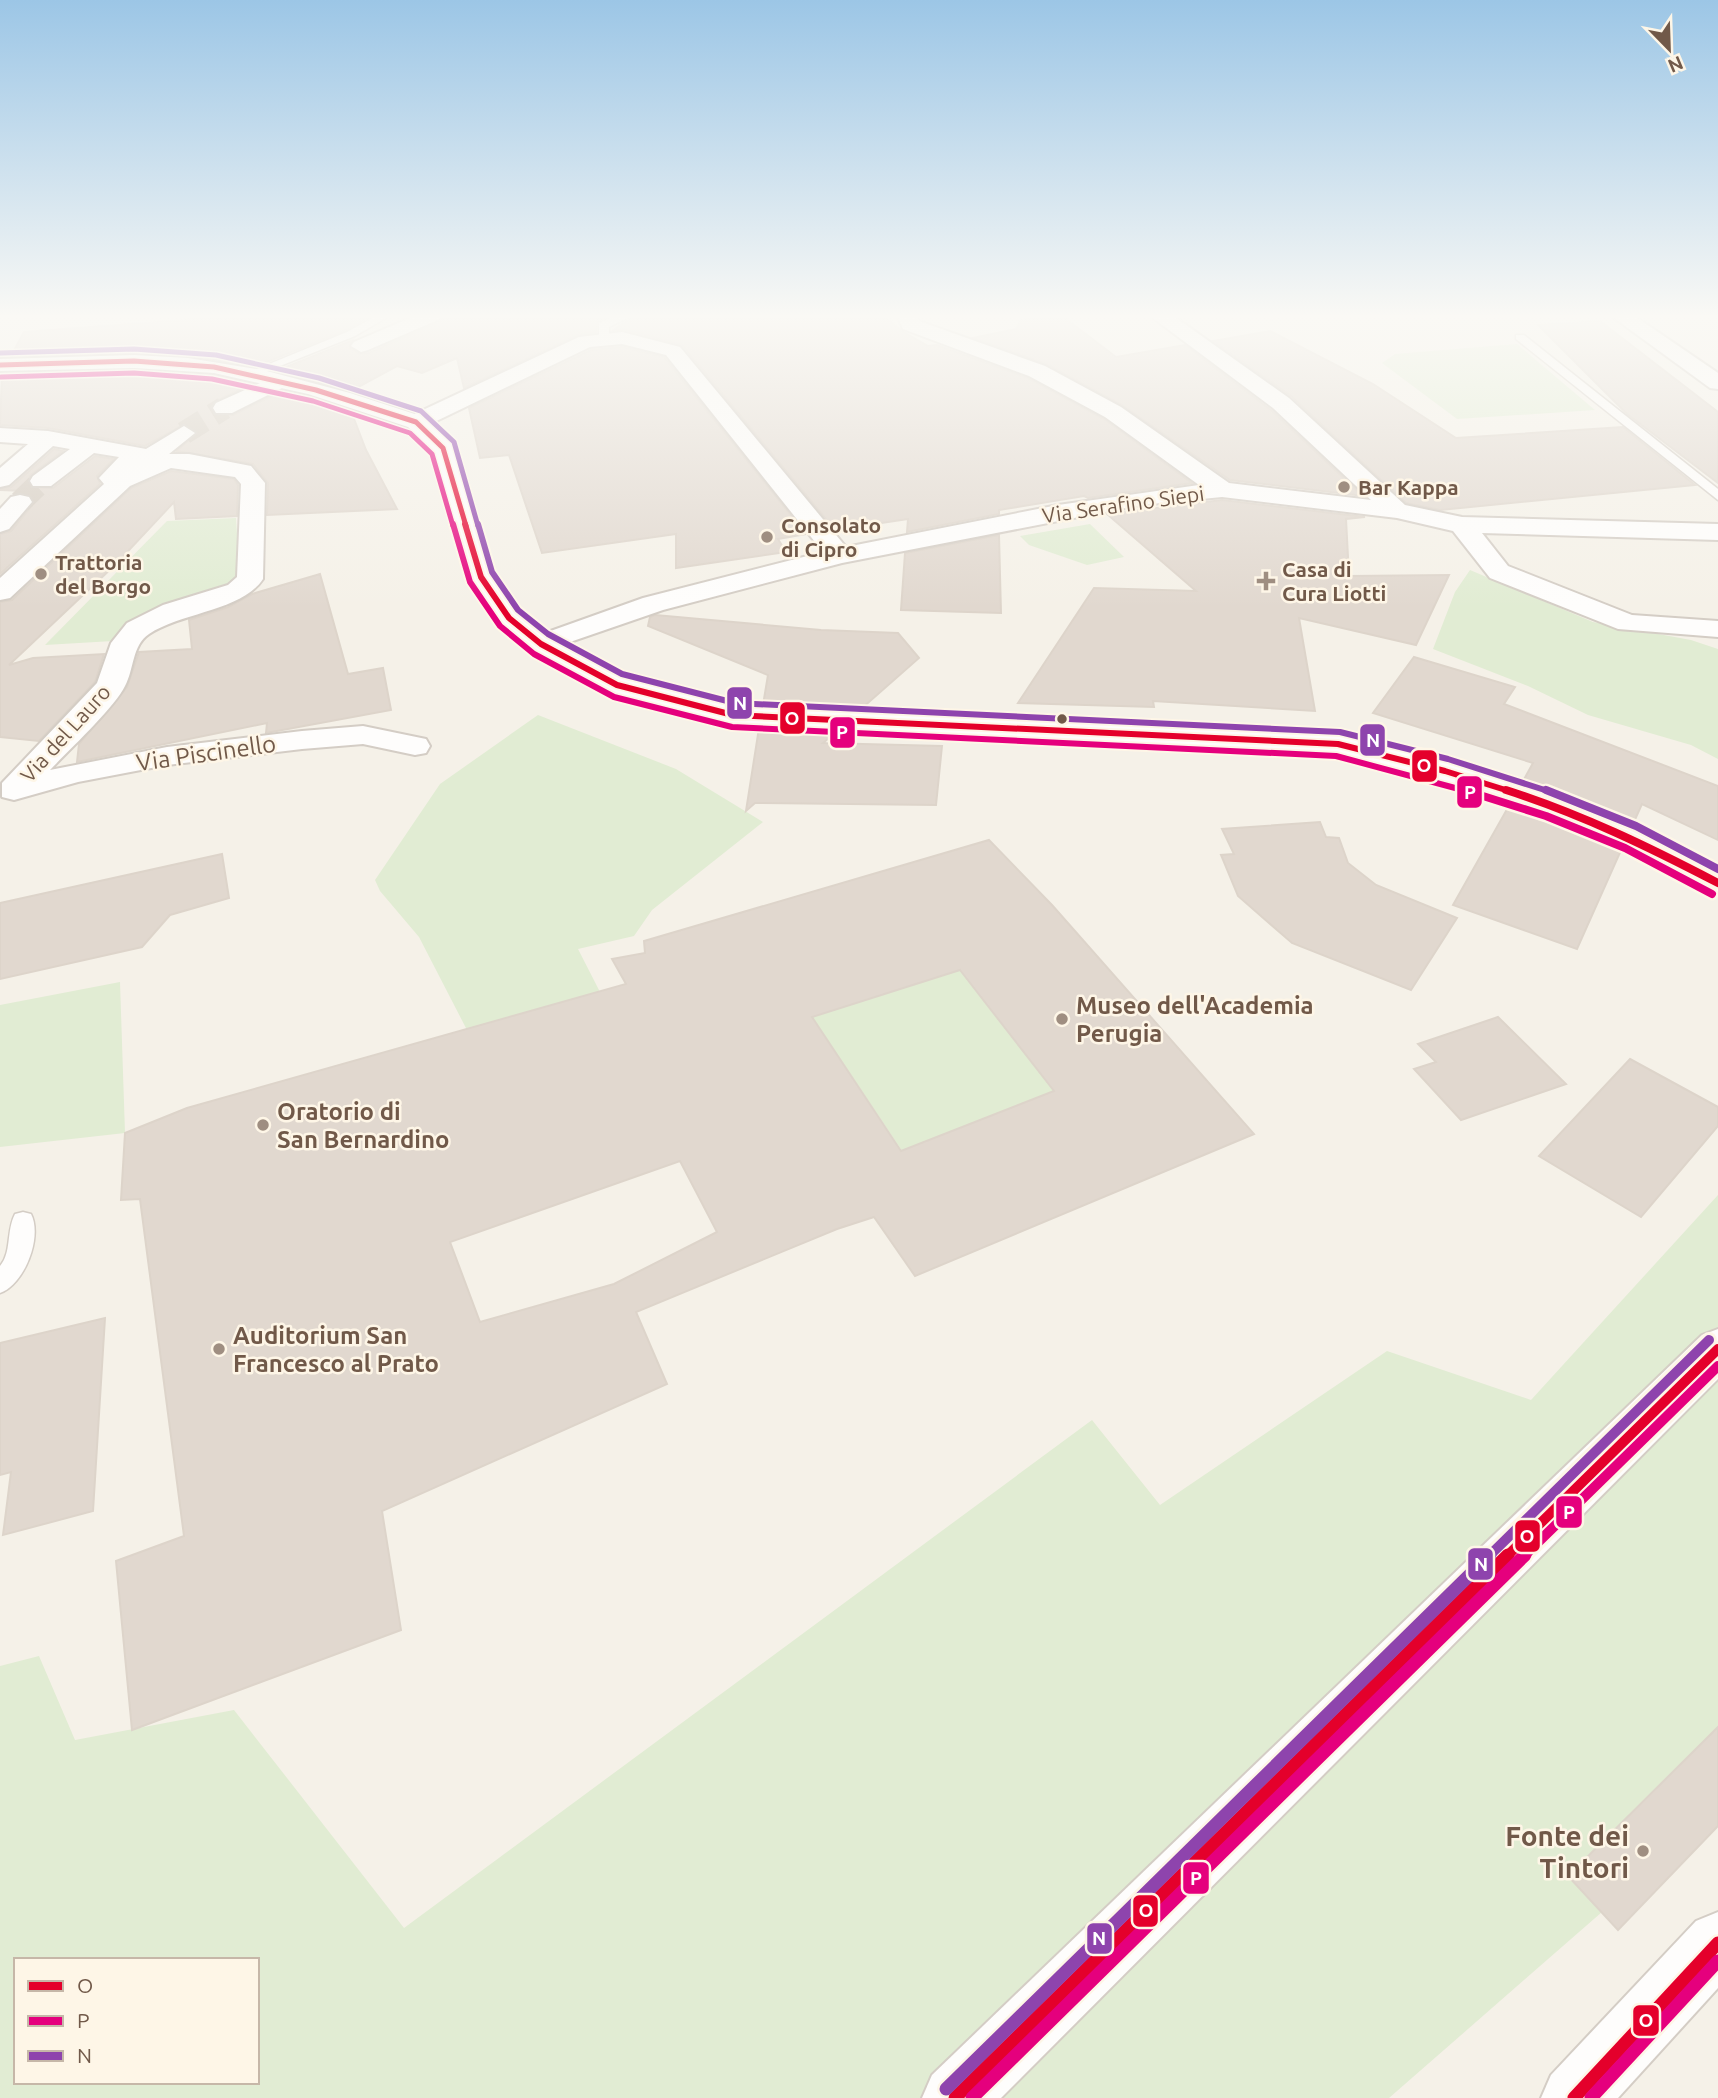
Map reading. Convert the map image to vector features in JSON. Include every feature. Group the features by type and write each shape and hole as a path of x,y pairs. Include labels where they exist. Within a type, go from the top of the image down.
{"street":[{"path":"385,413 416,422 443,448 481,577 509,618 541,644 617,685 733,715 1338,744 1413,761 1513,792 1620,832 1718,883"},
{"path":"416,422 435,413"},
{"path":"723,413 840,556"},
{"path":"1114,413 1222,490"},
{"path":"1292,413 1397,511"},
{"path":"0,592 119,482 184,433"},
{"path":"0,435 48,438 136,453 111,478 119,482"},
{"path":"0,480 48,438"},
{"path":"42,481 89,445"},
{"name":"Via del Lauro","path":"7,792 111,686 125,643 137,629 173,611 238,591 250,579 253,483 243,471 189,461 167,461 119,482"},
{"name":"Via Serafino Siepi","path":"541,644 653,604 840,556 1058,512 1141,498 1222,490 1397,511 1462,525 1718,532"},
{"path":"0,524 20,502"},
{"path":"1462,525 1499,572 1628,623 1718,629"},
{"name":"Via Piscinello","path":"7,792 75,773 167,756 302,740 363,735 415,746"},
{"path":"955,2098 1718,1349"},
{"path":"1574,2098 1718,1943"}],"lane":[{"path":"1615,413 1718,496"},
{"path":"0,1283 17,1263 23,1221"}],"green space":[{"path":"1449,413 1550,413 1457,419"},
{"path":"236,518 240,580 113,641 45,645 167,521"},
{"path":"1090,524 1124,557 1087,565 1029,545 1020,536"},
{"path":"1470,570 1593,622 1691,640 1718,649 1718,759 1691,745 1588,715 1528,686 1433,649 1455,592"},
{"path":"538,715 676,769 763,822 652,910 634,936 578,949 600,992 467,1030 419,937 380,891 375,880 440,784"},
{"path":"960,970 1054,1091 902,1151 812,1017"},
{"path":"120,982 125,1133 0,1147 0,1005"},
{"path":"1718,1195 1718,1729 1568,1875 1602,1912 1389,2098 0,2098 0,1666 39,1656 75,1740 234,1710 404,1928 1092,1420 1160,1505 1387,1351 1531,1400"}],"building":[{"path":"0,413 214,413 216,416 237,413 352,413 366,450 397,509 267,515 268,483 253,464 176,451 198,433 185,424 145,446 48,428 0,425"},
{"path":"470,413 709,413 806,534 778,539 786,552 676,568 676,534 542,553 509,455 480,458"},
{"path":"738,413 1093,413 1192,483 999,510 999,514 907,532 908,519 835,530"},
{"path":"1133,413 1274,413 1363,496 1230,480"},
{"path":"1309,413 1417,413 1456,438 1623,427 1695,485 1440,510 1406,503"},
{"path":"1718,413 1718,483 1627,414"},
{"path":"54,449 63,451 31,475 28,480 31,487 53,488 95,456 114,459 97,476 100,484 0,574 0,534 11,531 35,502 31,496 23,493 26,491 0,489 11,487"},
{"path":"171,471 234,479 238,485 237,516 176,519 174,502 116,564 9,665 33,658 104,654 95,682 39,741 0,737 0,602 12,600 131,488"},
{"path":"1222,500 1365,517 1346,519 1349,576 1449,575 1416,645 1299,618 1315,711 1153,701 1154,707 1018,703 1094,588 1196,591 1107,514"},
{"path":"999,535 1001,613 901,610 905,553"},
{"path":"320,574 348,674 383,668 391,710 266,733 267,723 77,762 79,744 127,687 139,652 192,649 189,620 228,607 252,594"},
{"path":"655,615 821,630 898,633 919,658 861,709 763,705 768,675 648,626 650,617"},
{"path":"1414,657 1515,687 1504,704 1718,786 1718,840 1642,804 1633,824 1522,783 1533,763 1373,713"},
{"path":"759,728 836,732 823,743 942,746 936,805 755,803 746,811"},
{"path":"1510,804 1622,848 1577,949 1453,905"},
{"path":"1320,822 1326,837 1339,838 1348,863 1376,885 1457,918 1411,990 1292,943 1238,896 1221,855 1234,854 1222,829"},
{"path":"989,840 1052,905 1254,1134 915,1276 874,1217 837,1229 636,1312 667,1384 382,1511 401,1630 132,1730 116,1561 184,1536 140,1199 121,1200 125,1133 187,1108 626,984 612,959 645,953 644,941","holes":["960,970 1054,1091 901,1151 812,1017","680,1161 717,1232 614,1284 480,1322 450,1242"]},
{"path":"222,854 229,898 170,915 142,947 0,979 0,903"},
{"path":"1498,1017 1566,1084 1461,1120 1414,1069 1436,1062 1418,1044"},
{"path":"1630,1059 1718,1107 1718,1126 1641,1217 1539,1156"},
{"path":"105,1318 93,1511 3,1535 11,1472 0,1475 0,1343"},
{"name":"Fonte dei Tintori","path":"1718,1727 1718,1826 1618,1930 1568,1876"}],"tunnel":[{"path":"184,433 216,413"},
{"path":"20,502 42,481"}],"transit line":[{"name":"P","path":"349,413 410,433 432,454 470,582 500,626 534,654 614,697 732,727 1336,756 1441,783 1546,816 1625,848 1712,894"},
{"name":"O","path":"388,413 416,422 443,448 481,577 509,618 541,644 617,685 733,715 1338,744 1445,771 1550,804 1631,837 1718,883"},
{"name":"N","path":"423,413 454,442 492,572 518,610 548,634 622,674 735,703 1340,732 1448,759 1554,793 1636,826 1718,869"},
{"name":"N","path":"946,2089 1709,1340"},
{"name":"O","path":"955,2098 1718,1349"},
{"name":"P","path":"972,2098 1718,1366"},
{"name":"O","path":"1574,2098 1718,1943"},
{"name":"P","path":"1591,2098 1718,1961"}],"place":[{"name":"Bar Kappa","path":"1344,487"},
{"name":"Consolato di Cipro","path":"767,537"},
{"name":"Trattoria del Borgo","path":"41,574"},
{"name":"Casa di Cura Liotti","path":"1266,581"},
{"name":"Museo dell'Academia Perugia","path":"1062,1019"},
{"name":"Oratorio di San Bernardino","path":"263,1125"},
{"name":"Auditorium San Francesco al Prato","path":"219,1349"},
{"name":"Fonte dei Tintori","path":"1643,1851"}]}
